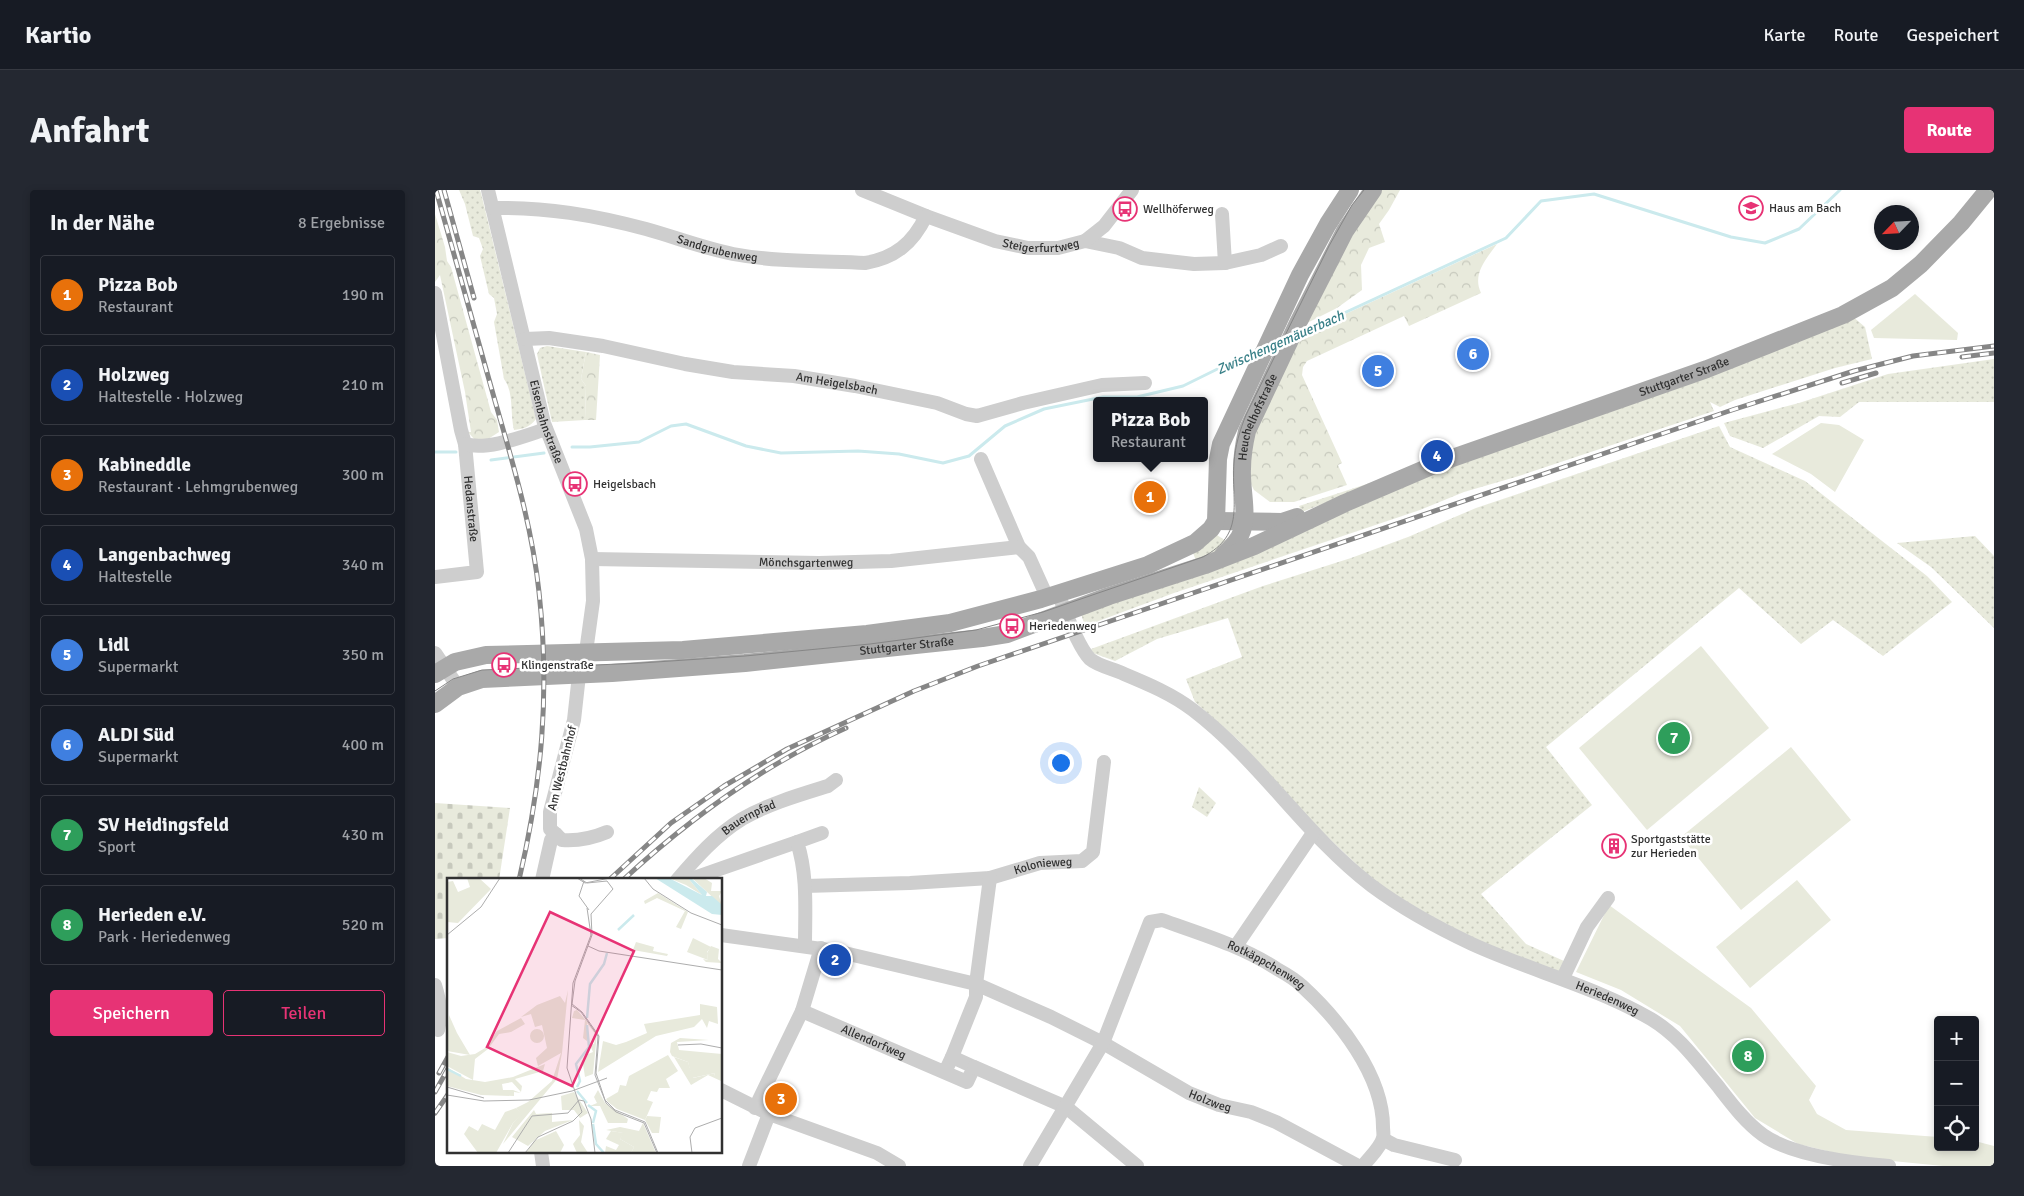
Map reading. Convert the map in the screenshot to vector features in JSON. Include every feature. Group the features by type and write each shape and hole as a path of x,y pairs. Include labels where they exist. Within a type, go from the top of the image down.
{"main road":[{"name":"Heuchelhofstraße","path":"1215,522 1218,459 1221,444 1300,275 1328,224 1350,190"},
{"name":"Heuchelhofstraße","path":"1243,527 1241,471 1247,431 1298,323 1345,231 1373,190"},
{"name":"Stuttgarter Straße","path":"435,704 458,687 482,679 579,675 745,663 1007,634 1254,546 1345,503 1479,448 1707,368 1843,315 1892,288 1921,264 1961,223 1988,190"},
{"name":"Stuttgarter Straße","path":"441,671 465,659 486,655 683,650 877,632 950,623 1053,595 1149,565 1185,550 1211,529 1215,522 1243,527 1282,522 1345,503"},
{"name":"Stuttgarter Straße","path":"1243,527 1258,536 1276,534"},
{"name":"Stuttgarter Straße","path":"1221,557 1231,548 1243,527"},
{"path":"579,675 586,652"}],"street":[{"name":"Eisenbahnstraße","path":"488,190 546,428 586,529 592,559 593,601 586,652"},
{"name":"Steigerfurtweg","path":"861,190 995,241 1028,248 1058,248 1085,241 1119,248 1142,258 1194,264 1225,263 1261,255 1281,246"},
{"path":"1085,241 1104,226 1132,190"},
{"name":"Sandgrubenweg","path":"493,208 529,207 574,212 645,229 714,249 753,257 865,262 879,260 901,250 910,242 926,216"},
{"path":"1222,214 1225,263"},
{"name":"Hedanstraße","path":"435,293 438,319 465,444 477,572 435,578"},
{"name":"Am Heigelsbach","path":"525,339 549,338 603,346 685,364 733,372 795,376 846,384 937,403 977,416 1023,402 1102,385 1145,383"},
{"path":"465,444 477,447 546,428"},
{"path":"981,459 1019,547 1029,557 1053,595"},
{"name":"Mönchsgartenweg","path":"592,559 809,562 891,561 1019,547"},
{"name":"Heriedenweg","path":"1053,595 1091,659 1155,687 1193,710 1234,746 1313,833 1373,886 1427,921 1473,945 1591,989 1652,1020 1681,1041 1745,1120 1765,1136 1808,1153 1852,1163 1889,1166"},
{"path":"435,653 441,671 458,687"},
{"name":"Am Westbahnhof","path":"556,834 550,829 550,812 574,720 579,675"},
{"name":"Kolonieweg","path":"805,886 910,883 990,878 1040,863 1082,861 1093,852 1104,762"},
{"name":"Bauernpfad","path":"679,878 717,838 742,819 771,805 828,786 836,780"},
{"path":"542,878 551,840 556,834 562,840 572,841 598,836 607,832"},
{"path":"691,878 822,833"},
{"path":"1236,946 1313,833"},
{"path":"797,842 802,857 805,886 805,946"},
{"path":"945,1072 976,997 976,984 990,878"},
{"path":"1563,978 1587,927 1608,898"},
{"name":"Rotkäppchenweg","path":"1103,1042 1150,922 1162,920 1236,946 1301,984 1328,1012 1348,1037 1366,1066 1380,1098 1383,1115 1383,1139"},
{"name":"Holzweg","path":"723,935 840,951 976,984 1103,1042 1189,1094 1219,1105 1251,1112 1276,1122 1358,1166"},
{"path":"755,1108 801,1011 821,948"},
{"path":"435,985 440,1001 442,1031"},
{"name":"Allendorfweg","path":"801,1011 967,1082 974,1067"},
{"path":"1030,1166 1103,1042"},
{"path":"952,1057 1066,1107 1137,1166"},
{"path":"723,1091 769,1114 877,1153 899,1166"},
{"path":"749,1166 769,1114"},
{"path":"1363,1166 1383,1139 1394,1145 1455,1160"}],"green space":[{"path":"459,190 480,190 481,193 536,419 529,426 520,429 514,430 511,397 504,379 494,322 497,314 494,298 489,294 480,256 483,249 479,238 473,236 465,204"},
{"path":"1379,190 1400,190 1379,224 1385,242 1369,248 1361,265 1362,290 1337,308 1305,324 1343,244"},
{"path":"435,214 491,412 497,420 499,432 485,441 475,440 468,432 471,432 465,392 440,275 435,282"},
{"path":"1497,244 1479,273 1478,279 1481,293 1409,326 1404,316 1307,361 1303,367 1302,375 1342,463 1338,465 1347,485 1294,502 1270,502 1254,490 1250,482 1252,432 1300,335"},
{"path":"1915,294 1958,333 1957,340 1874,338 1871,330"},
{"path":"1852,316 1865,327 1872,359 1835,368 1735,400 1720,407 1710,402 1714,411 1519,476 1464,492 1420,510 1174,593 1085,626 1081,614 1406,484"},
{"path":"547,346 586,352 581,379 586,386 585,420 552,422 537,354 540,348"},
{"path":"586,352 600,355 596,420 585,420 586,386 581,379"},
{"path":"1994,359 1994,402 1859,402 1840,417 1819,416 1763,448 1730,436 1724,423 1799,403 1888,374"},
{"path":"1821,423 1839,425 1864,440 1835,492 1811,474 1772,454"},
{"path":"1719,426 1730,447 1805,481 1927,576 1952,602 1883,656 1833,620 1801,644 1739,588 1546,747 1592,805 1481,894 1526,944 1564,961 1560,973 1475,941 1375,882 1317,827 1238,740 1195,702 1186,679 1242,657 1228,618 1157,639 1115,661 1093,653 1091,649 1263,586 1351,558 1408,537 1476,508"},
{"path":"1373,482 1302,512 1299,506"},
{"path":"1217,535 1226,541 1230,536 1229,544 1197,563 1193,553"},
{"path":"1975,536 1994,556 1994,628 1931,567 1897,543"},
{"path":"1701,646 1769,728 1647,830 1579,748"},
{"path":"1791,747 1851,820 1741,910 1681,837"},
{"path":"1199,787 1216,803 1207,817 1192,807"},
{"path":"435,803 510,808 499,878 447,878 447,938 435,939"},
{"path":"1797,880 1831,920 1750,988 1716,947"},
{"path":"1609,905 1751,1008 1816,1086 1809,1100 1817,1114 1846,1130 1934,1137 1934,1151 1979,1151 1979,1142 1994,1146 1994,1166 1943,1166 1852,1157 1798,1144 1755,1118 1680,1026 1621,990 1576,972"}],"waterway":[{"name":"Zwischengemäuerbach","path":"1301,333 1506,238 1541,201 1594,194 1731,237 1765,243 1799,229 1840,190"},
{"name":"Zwischengemäuerbach","path":"1137,397 1183,386 1258,349"},
{"name":"Zwischengemäuerbach","path":"1103,397 1137,397"},
{"name":"Zwischengemäuerbach","path":"572,447 639,442 671,426 686,424 746,446 781,453 858,451 899,454 943,463 969,456 1005,426 1044,409 1093,399"},
{"name":"Zwischengemäuerbach","path":"435,452 456,452"},
{"name":"Zwischengemäuerbach","path":"491,460 544,453"}],"tram line":[{"path":"435,691 453,679 482,670 745,656 870,644 976,630 1043,612 1203,557 1217,548 1226,538 1231,528 1234,504 1235,457 1238,438 1246,415 1329,246 1352,205 1364,190"}],"railway":[{"path":"436,190 521,495 536,567 542,629 544,701 538,772 527,844 519,878"},
{"path":"444,190 474,298"},
{"path":"611,878 671,823 724,786 787,749 914,691 978,666 1732,410 1854,371 1913,356 1994,346"},
{"path":"1962,357 1994,353"},
{"path":"1842,383 1876,373"},
{"path":"625,878 674,836 728,795 785,759 846,728"},
{"path":"439,1073 447,1059"},
{"path":"435,1092 447,1071"},
{"path":"435,1113 447,1096"}],"place":[{"name":"Haus am Bach","path":"1751,208"},
{"name":"Wellhöferweg","path":"1125,209"},
{"name":"ALDI Süd","path":"1473,354"},
{"name":"Lidl","path":"1378,371"},
{"name":"Langenbachweg","path":"1437,456"},
{"name":"Heigelsbach","path":"575,484"},
{"name":"Pizza Bob","path":"1150,497"},
{"name":"Heriedenweg","path":"1012,626"},
{"name":"Klingenstraße","path":"504,665"},
{"name":"SV Heidingsfeld","path":"1674,738"},
{"name":"Sportgaststätte zur Herieden","path":"1614,846"},
{"name":"Holzweg","path":"835,960"},
{"name":"Herieden e.V.","path":"1748,1056"},
{"name":"Kabineddle","path":"781,1099"}]}
